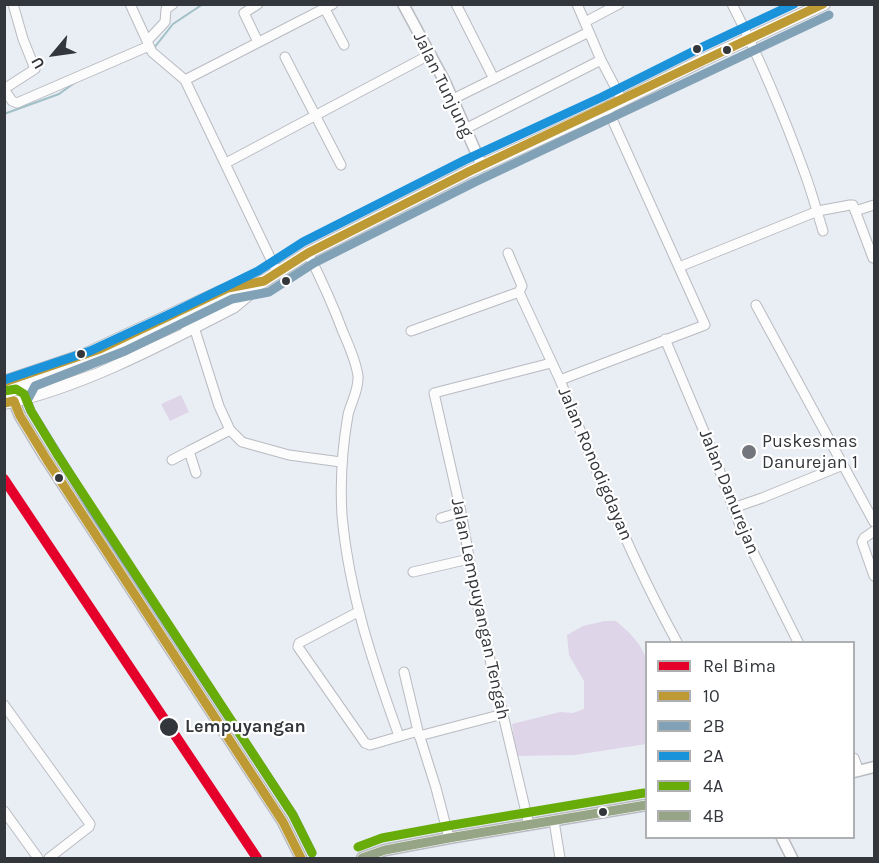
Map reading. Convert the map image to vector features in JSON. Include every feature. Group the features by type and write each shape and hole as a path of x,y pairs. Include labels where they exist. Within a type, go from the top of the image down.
{"main road":[{"path":"8,399 63,385 93,374 195,327 233,307 264,281 308,253 482,166 750,38 809,7 824,4"},
{"path":"8,399 179,323 264,281"},
{"path":"4,382 55,366 120,340 228,288 264,281"}],"street":[{"path":"13,4 35,69 4,89 12,101 17,103 149,46 165,21 166,9 173,4"},
{"path":"130,4 149,46 185,80 277,272"},
{"path":"258,4 244,13 258,42"},
{"name":"Jalan Tunjung","path":"403,4 453,99 482,166"},
{"path":"456,4 494,79"},
{"path":"577,4 601,60 622,100"},
{"path":"585,22 619,4"},
{"path":"732,4 750,38 777,102 818,211 823,231"},
{"path":"185,80 329,7 344,45"},
{"path":"453,99 589,32"},
{"path":"226,163 431,54"},
{"path":"285,57 341,165"},
{"path":"465,129 601,60"},
{"name":"Jalan Ronodigdayan","path":"607,108 705,325 560,380 622,528 661,614 676,641"},
{"path":"855,211 874,204"},
{"path":"680,267 818,211 852,205 874,257"},
{"path":"308,253 329,296 358,375 341,462 345,544 358,612 399,736"},
{"path":"411,331 519,292 522,286 508,253"},
{"path":"519,292 560,380"},
{"path":"756,305 874,522"},
{"path":"195,327 219,406 230,430 242,442 289,455 341,462"},
{"name":"Jalan Danurejan","path":"665,339 733,508 769,588 797,641"},
{"name":"Jalan Lempuyangan Tengah","path":"529,825 434,393 551,363"},
{"path":"55,366 53,373 56,381 63,385"},
{"path":"26,376 8,399 283,822 302,858"},
{"path":"172,460 230,430"},
{"path":"189,451 196,473"},
{"path":"733,508 843,465"},
{"path":"441,518 461,512"},
{"path":"874,531 862,542 874,576"},
{"path":"413,572 469,559"},
{"path":"358,612 299,643 298,647 365,743 370,745 399,736 503,714"},
{"path":"404,672 418,733 449,838"},
{"path":"4,705 90,824 50,858"},
{"path":"856,771 874,767"},
{"path":"362,858 385,850 449,838 645,806"},
{"path":"4,812 38,858"},
{"path":"554,821 560,858"},
{"path":"783,839 792,858"}],"shaded area":[{"path":"181,395 189,412 170,421 161,404"},
{"path":"616,621 644,652 645,744 575,755 518,756 512,724 560,712 573,713 584,709 584,681 569,655 567,635 583,626"}],"waterway":[{"path":"154,48 173,24 203,4"},
{"path":"4,114 59,94 73,84"}],"rail line":[{"name":"Bima","path":"4,479 257,858"}],"transit line":[{"name":"2A","path":"4,380 90,351 174,312 258,271 303,242 465,160 794,4"},
{"name":"10","path":"4,382 100,349 228,288 264,281 308,253 470,171 823,4"},
{"name":"2B","path":"312,853 293,815 91,508 31,411 27,401 35,386 125,351 232,299 269,292 314,263 475,182 829,15"},
{"name":"4A","path":"4,391 16,389 24,394 31,411 57,454 293,815 312,853"},
{"name":"10","path":"4,403 14,401 20,416 47,460 283,822 301,858"},
{"name":"4A","path":"358,847 382,838 644,793"},
{"name":"4B","path":"362,858 385,850 449,838 645,805"}],"place":[{"name":"Puskesmas Danurejan 1","path":"749,452"},
{"name":"Lempuyangan","path":"169,727"}]}
